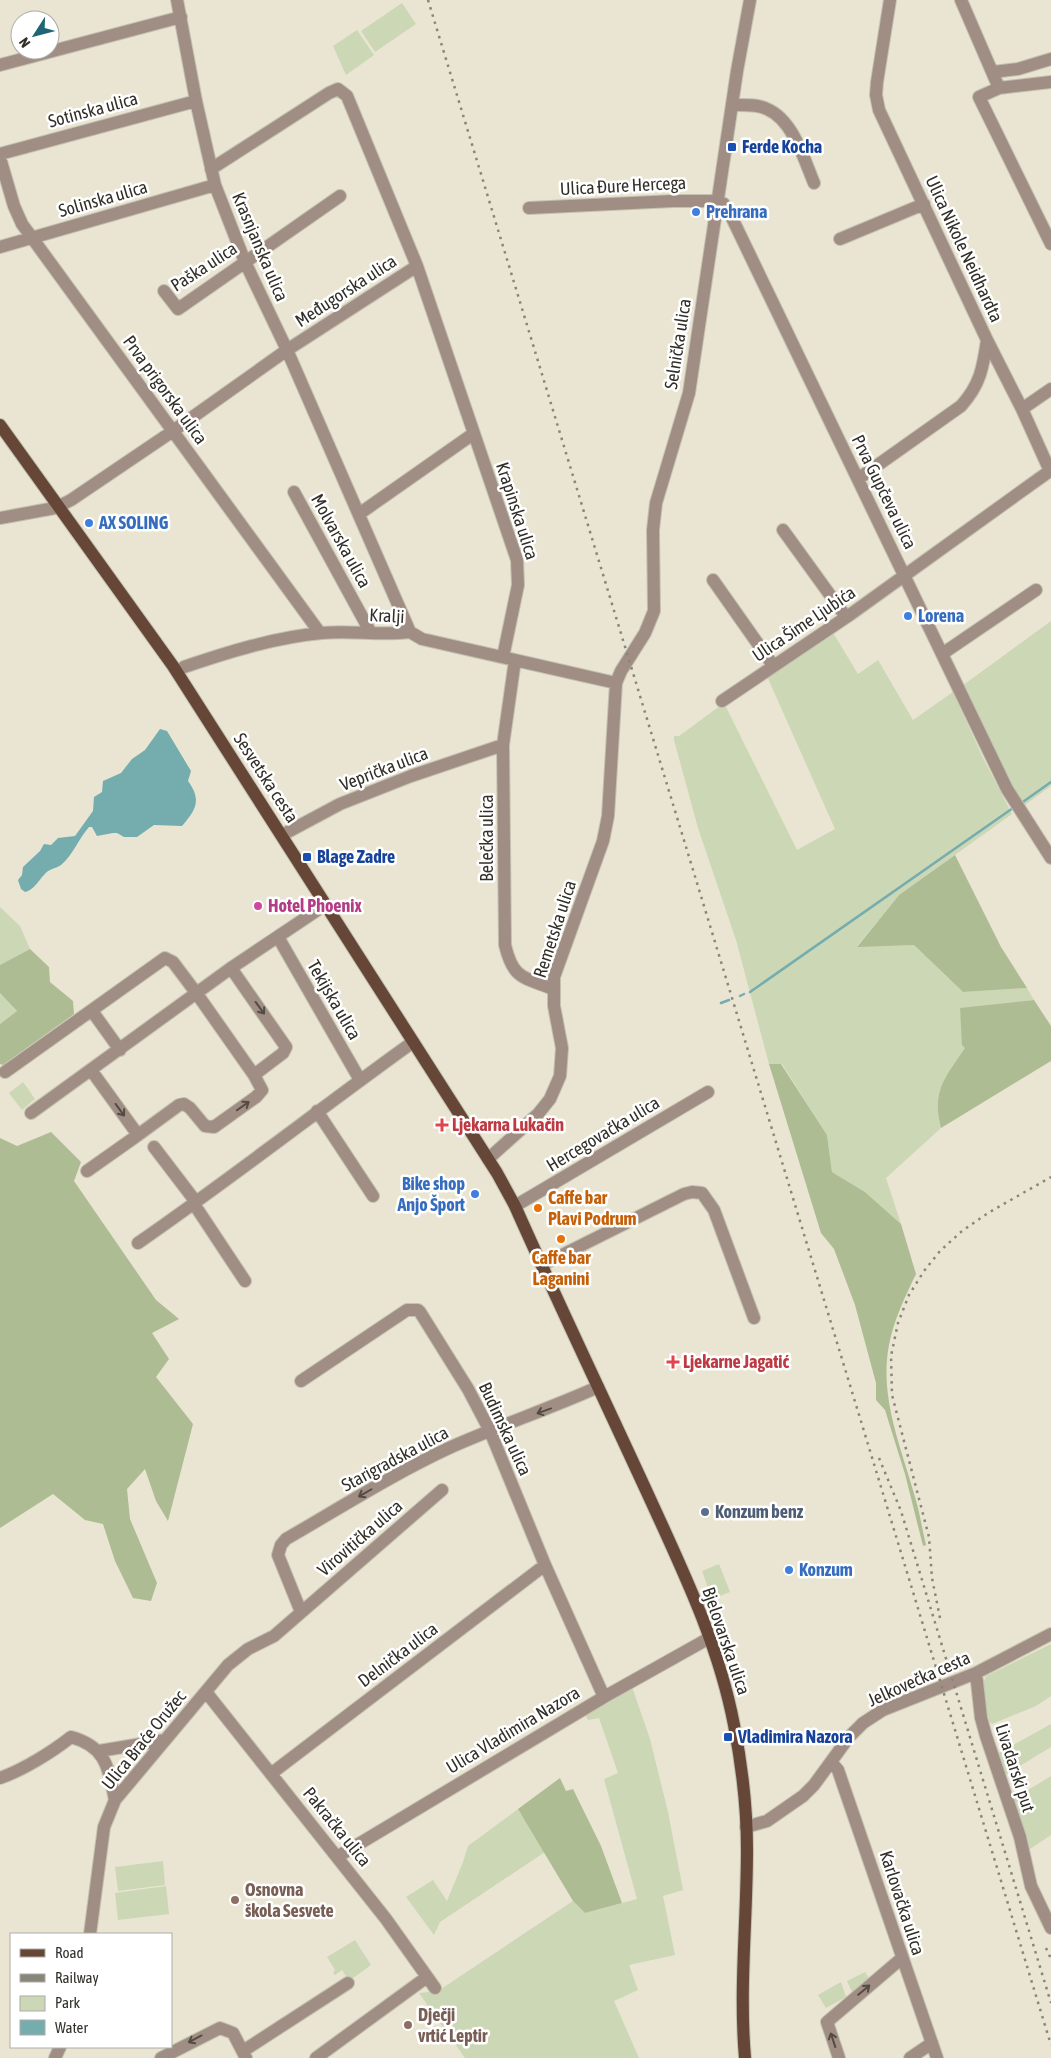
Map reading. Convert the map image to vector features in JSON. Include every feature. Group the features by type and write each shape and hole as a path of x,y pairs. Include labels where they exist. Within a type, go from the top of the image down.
{"main road":[{"name":"Sesvetska cesta","path":"0,425 155,639 488,1159"},
{"name":"Bjelovarska ulica","path":"488,1159 515,1206 542,1265 593,1389 675,1553 709,1637 722,1679 734,1724 746,1827 743,2008 745,2058"}],"street":[{"name":"Krasnjanska ulica","path":"177,0 196,101 216,185 245,262 287,350 410,632"},
{"name":"Selnička ulica","path":"616,682 645,633 654,611 653,530 656,503 689,392 732,104 750,0"},
{"name":"Ulica Nikole Neidhardta","path":"858,479 961,406 980,379 987,340 879,110 876,95 890,0"},
{"path":"961,0 999,88"},
{"path":"0,65 181,17"},
{"path":"993,72 1018,69 1051,59"},
{"path":"1051,82 999,88 979,97 1051,244"},
{"name":"Međugorska ulica","path":"59,506 173,431 287,350 416,266 350,101 341,90 338,89 329,93 211,169"},
{"name":"Sotinska ulica","path":"0,154 196,101"},
{"path":"732,104 766,108 779,118 790,132 814,183"},
{"name":"Prva prigorska ulica","path":"0,158 14,206 22,224 320,633"},
{"name":"Solinska ulica","path":"0,247 216,185"},
{"name":"Paška ulica","path":"164,291 178,309 340,196"},
{"name":"Ulica Đure Hercega","path":"529,208 719,201"},
{"name":"Prva Gupčeva ulica","path":"719,201 724,204 732,219 971,717 1016,805 1051,858"},
{"path":"840,239 924,204"},
{"name":"Krapinska ulica","path":"416,266 517,560 519,574 509,659"},
{"path":"987,340 1051,470"},
{"path":"1022,409 1051,389"},
{"path":"359,514 473,434"},
{"name":"Ulica Šime Ljubića","path":"722,701 846,617 1051,470"},
{"name":"Molvarska ulica","path":"294,492 371,633"},
{"path":"0,518 59,506"},
{"path":"783,530 846,617"},
{"path":"713,580 770,662 774,665"},
{"path":"942,654 1036,590"},
{"name":"Kralji","path":"184,667 240,648 320,633 348,631 371,633 410,632 422,639 616,682"},
{"name":"Belečka ulica","path":"509,659 503,745 505,946 513,970 519,975 553,988"},
{"name":"Remetska ulica","path":"488,1159 538,1114 550,1100 556,1088 562,1066 562,1048 553,988 554,977 603,841 608,816 616,682"},
{"name":"Veprička ulica","path":"282,835 340,804 411,776 503,745"},
{"path":"31,1113 231,968 325,905"},
{"name":"Tekijska ulica","path":"278,938 360,1080"},
{"path":"5,1072 165,958 173,962 254,1075 261,1086 261,1093 214,1127 205,1126 190,1108 184,1104 179,1105 87,1171"},
{"path":"231,968 286,1047 283,1053 254,1075"},
{"path":"92,1011 120,1050"},
{"path":"138,1243 413,1042"},
{"path":"91,1070 138,1135"},
{"name":"Hercegovačka ulica","path":"515,1206 708,1092"},
{"path":"317,1111 373,1196"},
{"path":"154,1148 195,1203 245,1281"},
{"path":"542,1265 684,1194 692,1192 702,1193 714,1210 754,1318"},
{"name":"Budimska ulica","path":"301,1381 407,1310 418,1310 468,1389 490,1431 545,1565 604,1697"},
{"name":"Starigradska ulica","path":"301,1612 278,1555 286,1538 419,1463 490,1431 552,1408 593,1389"},
{"name":"Virovitička ulica","path":"301,1612 442,1490"},
{"name":"Delnička ulica","path":"272,1773 545,1565"},
{"name":"Ulica Braće Oružec","path":"90,1933 104,1827 116,1800 228,1665 248,1650 274,1636 301,1612"},
{"name":"Jelkovečka cesta","path":"746,1827 766,1820 792,1805 814,1785 848,1737 863,1723 883,1710 976,1673 1051,1634"},
{"name":"Ulica Vladimira Nazora","path":"337,1857 604,1697 709,1637"},
{"name":"Livadarski put","path":"976,1673 979,1703 986,1736 1020,1838 1031,1886 1051,1928"},
{"name":"Pakračka ulica","path":"206,1692 386,1919 435,1988"},
{"path":"0,1778 59,1746 71,1737 84,1740 100,1751 110,1773 116,1800"},
{"path":"100,1751 165,1740"},
{"name":"Karlovačka ulica","path":"831,1762 838,1770 937,2058"},
{"path":"839,2058 827,2022 902,1958"},
{"path":"316,2058 427,1977"},
{"path":"161,2058 220,2028 234,2033 245,2055 348,1983"},
{"path":"910,2058 932,2043"}],"green space":[{"path":"402,3 416,24 375,52 361,31"},
{"path":"357,30 374,55 346,75 333,46"},
{"path":"1051,621 1051,786 1022,807 962,686"},
{"path":"832,631 858,674 878,660 913,720 953,692 983,758 1012,814 899,895 857,946 914,945 963,992 1027,988 1034,1000 960,1009 965,1048 946,1076 939,1094 938,1115 941,1128 886,1178 901,1224 865,1192 832,1172 827,1135 782,1064 769,1064 736,940 698,828 674,740 674,736 679,736 724,703 797,850 835,829 766,674"},
{"path":"955,855 1001,947 1027,988 963,992 914,945 857,947 899,895"},
{"path":"0,907 20,926 30,949 0,965"},
{"path":"30,949 49,967 50,982 73,1001 74,1014 3,1065 0,1064 0,1024 17,1011 0,993 0,965"},
{"path":"0,993 17,1011 0,1024"},
{"path":"1034,1000 1051,1026 1051,1061 941,1128 938,1115 939,1094 946,1076 965,1048 962,1045 960,1008"},
{"path":"769,1064 781,1064 827,1135 832,1172 865,1192 901,1224 916,1274 900,1308 891,1335 887,1364 887,1384 893,1422 920,1515 926,1545 923,1546 905,1474 885,1410 876,1400 876,1383 855,1305 834,1249 821,1233"},
{"path":"23,1082 35,1099 22,1110 9,1093"},
{"path":"51,1132 81,1162 74,1181 156,1300 179,1319 152,1333 169,1359 156,1377 193,1424 168,1521 156,1501 145,1469 127,1489 130,1519 157,1583 151,1601 133,1598 115,1561 103,1524 85,1520 53,1494 0,1528 0,1138 17,1146"},
{"path":"719,1564 730,1592 712,1599 702,1571"},
{"path":"1051,1644 1051,1696 1036,1706 992,1724 985,1717 982,1685 986,1676"},
{"path":"632,1687 650,1739 668,1812 683,1890 663,1896 675,1955 629,1965 638,1990 614,2001 639,2058 465,2058 419,1993 438,1991 573,1901 585,1913 637,1899 604,1779 618,1773 599,1718 588,1720 585,1714"},
{"path":"1051,1724 1051,1747 1005,1775 995,1755"},
{"path":"1051,1776 1051,1835 1027,1851 1013,1799"},
{"path":"560,1778 566,1791 573,1789 601,1846 622,1903 585,1913 573,1901 518,1809"},
{"path":"518,1809 545,1852 440,1922 434,1935 406,1897 433,1880 447,1901 468,1846"},
{"path":"163,1861 165,1885 118,1891 115,1867"},
{"path":"166,1886 169,1914 118,1920 115,1893"},
{"path":"355,1940 371,1965 349,1981 342,1970 335,1975 333,1973 335,1970 327,1957"},
{"path":"865,1972 870,1980 852,1992 847,1981"},
{"path":"841,1982 846,1997 826,2008 818,1995"}],"water":[{"path":"160,729 167,731 191,771 188,781 196,799 194,810 182,826 154,825 137,837 124,837 117,833 97,836 92,827 89,827 61,865 48,871 31,889 25,892 21,889 18,880 22,875 23,867 40,851 44,844 51,845 58,838 75,836 93,811 94,797 102,792 103,781 121,773 132,759 145,750"}],"waterway":[{"path":"1020,804 1051,782"},
{"path":"750,992 1013,808"},
{"path":"740,996 744,994"},
{"path":"721,1003 729,1000"}],"railway":[{"path":"428,0 1051,2045"},
{"path":"940,1618 932,1578 929,1537 892,1395 891,1356 898,1323 909,1295 924,1271 940,1251 962,1231 988,1213 1051,1177"},
{"path":"879,1458 901,1511 1051,2003"},
{"path":"1046,1948 1051,1959"}],"place":[{"name":"Ferde Kocha","path":"732,147"},
{"name":"Prehrana","path":"696,212"},
{"name":"AX SOLING","path":"89,523"},
{"name":"Lorena","path":"908,616"},
{"name":"Blage Zadre","path":"307,857"},
{"name":"Hotel Phoenix","path":"258,906"},
{"name":"Ljekarna Lukačin","path":"442,1125"},
{"name":"Bike shop Anjo Šport","path":"475,1194"},
{"name":"Caffe bar Plavi Podrum","path":"538,1208"},
{"name":"Caffe bar Laganini","path":"561,1239"},
{"name":"Ljekarne Jagatić","path":"673,1362"},
{"name":"Konzum benz","path":"705,1512"},
{"name":"Konzum","path":"789,1570"},
{"name":"Vladimira Nazora","path":"728,1737"},
{"name":"Osnovna škola Sesvete","path":"235,1900"},
{"name":"Dječji vrtić Leptir","path":"408,2025"}]}
